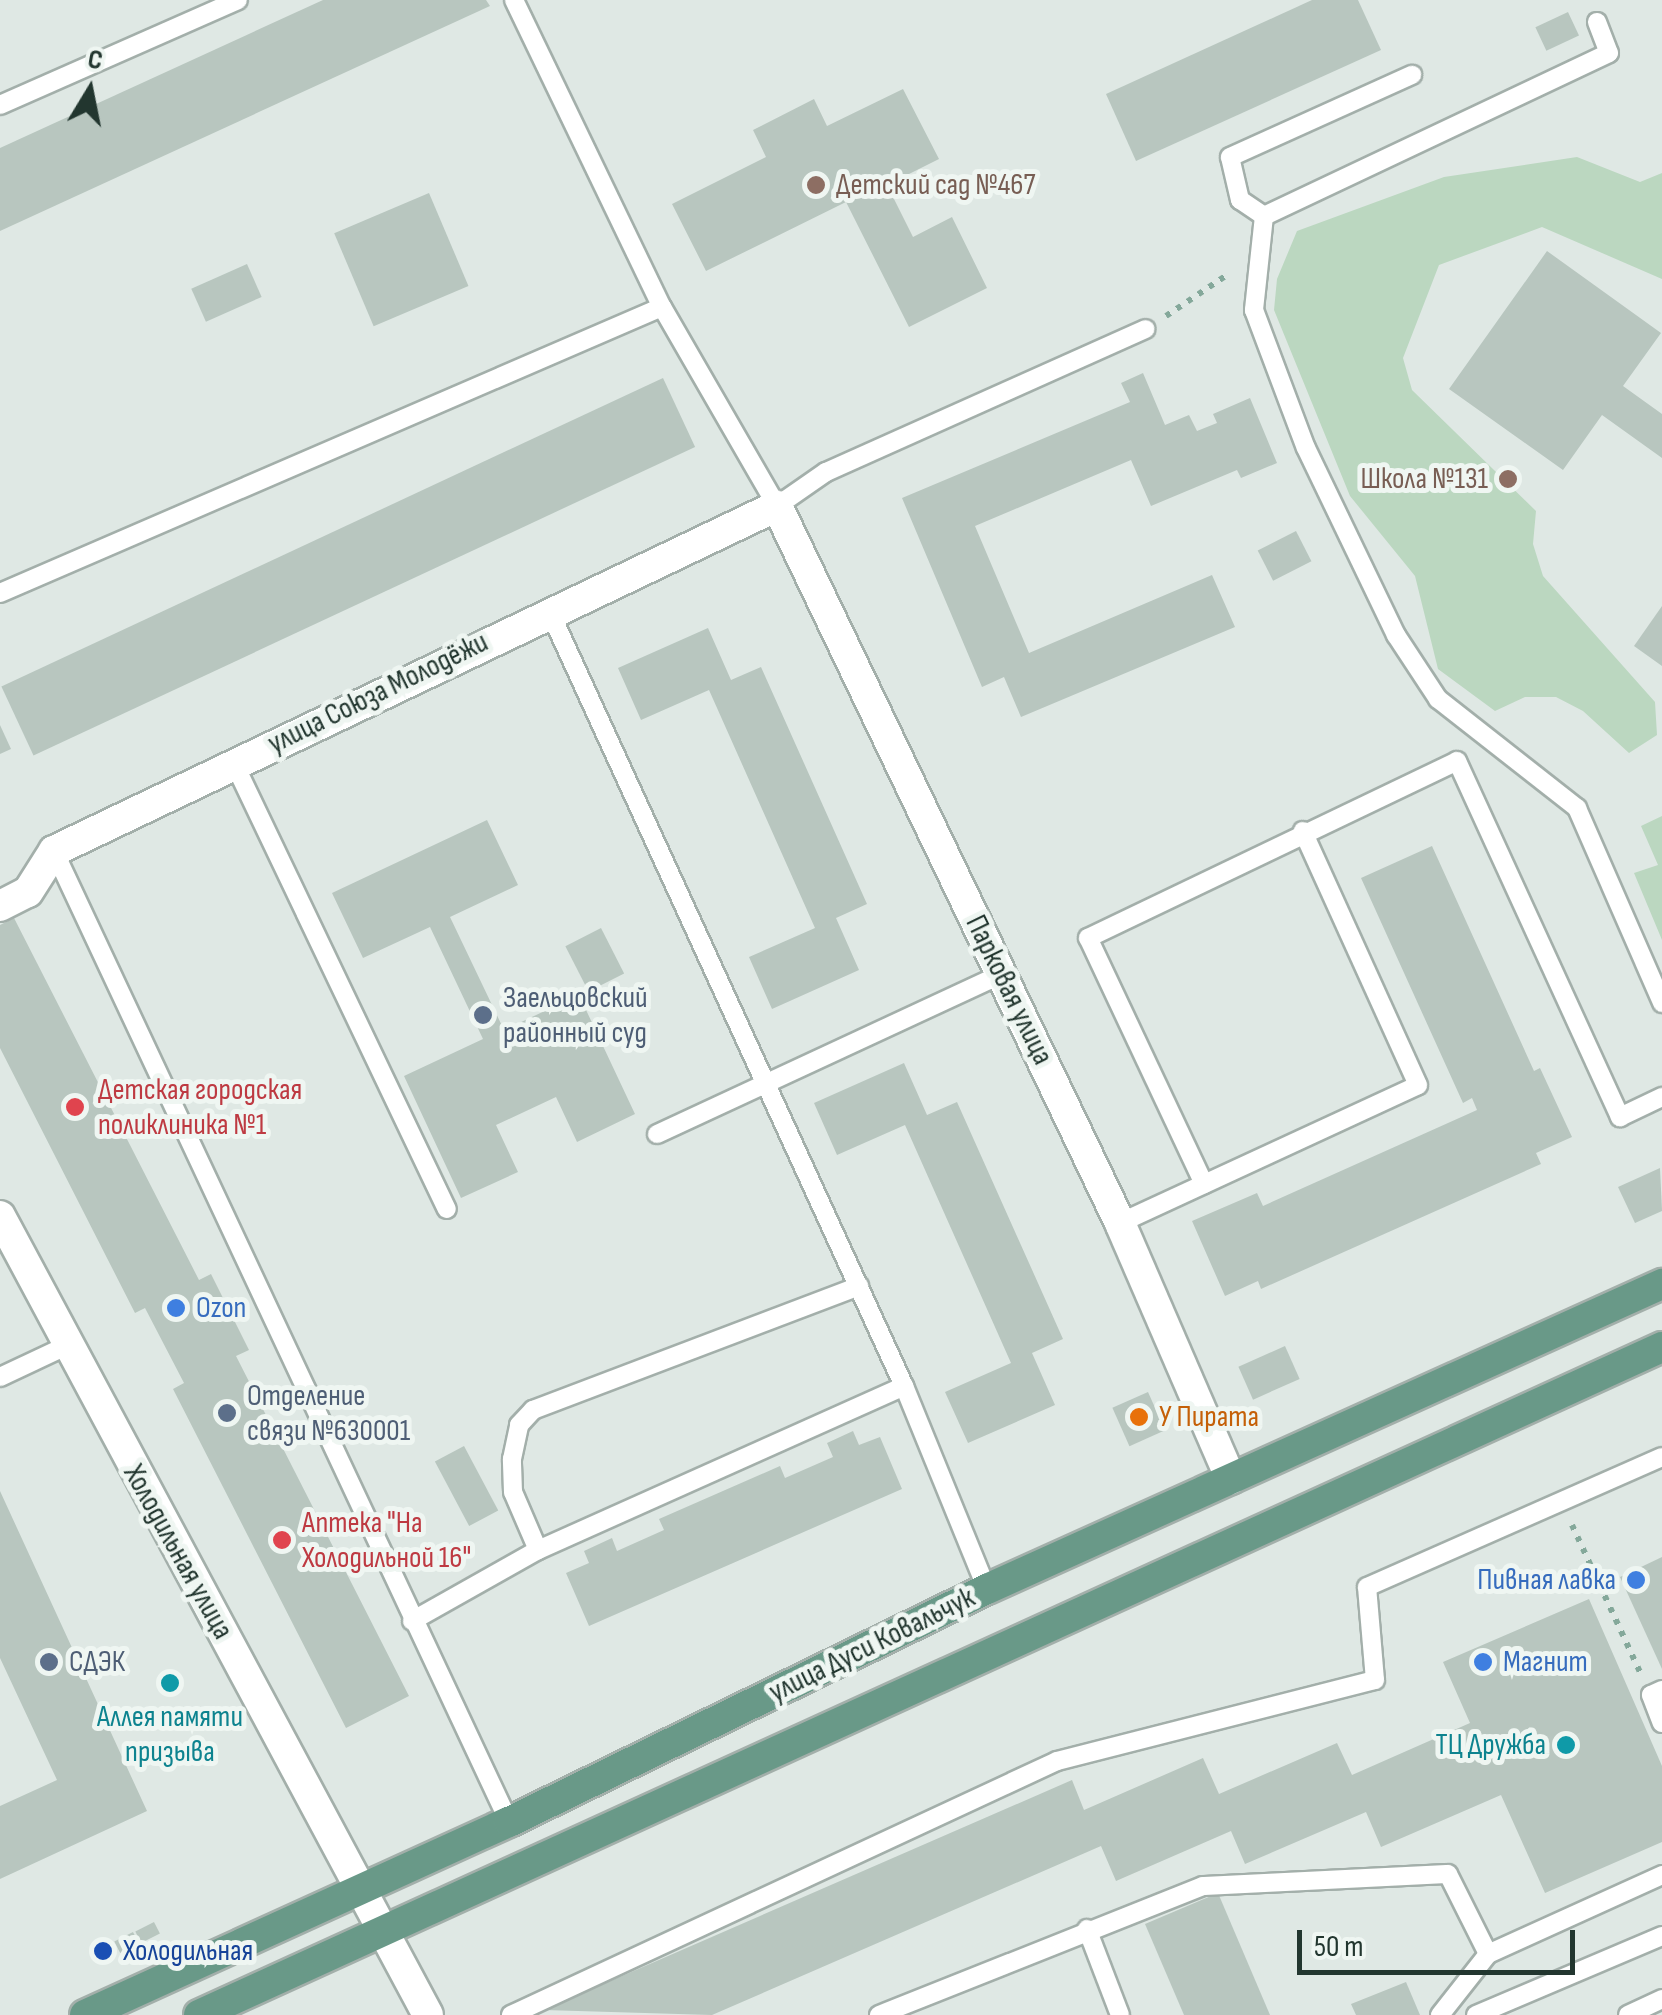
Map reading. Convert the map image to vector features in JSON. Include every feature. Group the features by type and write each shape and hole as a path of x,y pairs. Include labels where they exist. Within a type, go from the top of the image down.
{"main road":[{"name":"улица Дуси Ковальчук","path":"85,2015 509,1822 988,1589 1662,1284"},
{"name":"улица Дуси Ковальчук","path":"199,2015 1662,1347"}],"street":[{"name":"улица Союза Молодёжи","path":"54,850 549,610 778,506"},
{"name":"Парковая улица","path":"778,506 1120,1222 1231,1478"},
{"path":"0,906 28,892 54,850"},
{"name":"Холодильная улица","path":"0,1216 66,1346 362,1886 428,2015"}],"lane":[{"path":"0,105 238,0"},
{"path":"514,0 662,307 778,506 826,472 1146,329"},
{"path":"1264,216 1609,53 1597,22"},
{"path":"1264,216 1240,200 1230,157 1412,75"},
{"path":"1264,216 1256,255 1254,310 1306,448 1396,635 1438,699 1577,808 1662,1002"},
{"path":"2,586 662,307"},
{"path":"549,610 904,1386 988,1589"},
{"path":"1204,1184 1088,938 1303,831 1457,761 1620,1117 1662,1097"},
{"path":"234,763 447,1208"},
{"path":"1120,1222 1418,1086 1303,831"},
{"path":"54,850 509,1822"},
{"path":"657,1134 1002,974"},
{"path":"538,1550 513,1492 518,1425 533,1410 858,1286"},
{"path":"0,1377 66,1346"},
{"path":"412,1621 538,1550 904,1386"},
{"path":"511,2015 1057,1761 1375,1680 1367,1587 1662,1457"},
{"path":"1662,1690 1651,1695 1662,1722"},
{"path":"880,2015 1087,1929 1203,1886 1448,1874 1488,1954"},
{"path":"1440,2015 1488,1954 1662,1874"},
{"path":"1087,1929 1120,2015"},
{"path":"1476,2015 1662,1936"},
{"path":"1628,2015 1662,1999"}],"path":[{"path":"1146,329 1256,255"},
{"path":"1560,1502 1634,1660"}],"green space":[{"path":"1577,157 1640,182 1662,173 1662,279 1542,227 1439,265 1403,358 1412,390 1536,511 1533,544 1543,576 1655,702 1657,735 1629,753 1583,711 1556,697 1525,697 1495,711 1438,669 1415,576 1350,496 1274,310 1277,279 1297,231 1444,177"},
{"path":"1662,816 1662,940 1634,873 1658,865 1641,826"}],"building":[{"path":"323,0 486,0 490,6 0,231 0,148"},
{"path":"1312,0 1358,0 1381,50 1136,161 1106,94"},
{"path":"1568,12 1579,36 1546,51 1535,27"},
{"path":"903,89 939,159 887,185 913,237 952,217 987,288 909,327 846,202 706,271 672,204 766,157 753,130 814,99 827,126"},
{"path":"429,193 468,286 374,326 334,233"},
{"path":"1547,251 1661,333 1623,386 1662,414 1662,458 1602,415 1563,470 1449,389"},
{"path":"247,264 262,297 206,322 191,289"},
{"path":"1143,373 1165,425 1189,415 1197,431 1217,423 1213,414 1250,398 1277,463 1241,478 1237,470 1151,506 1131,460 975,526 1029,653 1212,575 1235,627 1021,717 1004,677 982,687 902,498 1130,402 1121,383"},
{"path":"663,378 695,447 34,755 1,687"},
{"path":"1296,531 1311,561 1273,581 1258,551"},
{"path":"1662,606 1662,666 1634,646"},
{"path":"708,628 731,680 761,667 867,904 836,918 859,970 772,1009 749,957 815,928 709,690 641,720 618,668"},
{"path":"0,725 11,749 0,754"},
{"path":"487,820 518,885 450,917 504,1030 579,995 635,1114 577,1142 556,1097 496,1125 518,1172 461,1198 404,1076 483,1039 430,927 363,958 332,893"},
{"path":"1432,846 1534,1071 1540,1068 1572,1137 1536,1153 1541,1164 1261,1289 1258,1281 1225,1296 1192,1221 1257,1193 1263,1206 1477,1110 1472,1098 1463,1103 1361,878"},
{"path":"14,918 199,1280 211,1274 249,1350 236,1356 409,1696 346,1728 173,1389 184,1383 145,1308 135,1313 0,1048 0,925"},
{"path":"601,928 624,973 589,992 565,946"},
{"path":"904,1063 927,1115 957,1102 1063,1339 1032,1353 1055,1405 968,1443 945,1392 1011,1363 905,1125 837,1155 814,1103"},
{"path":"1660,1168 1662,1211 1635,1223 1618,1187"},
{"path":"1285,1346 1300,1379 1253,1400 1238,1367"},
{"path":"1148,1392 1165,1430 1129,1446 1112,1408"},
{"path":"853,1431 859,1445 880,1437 902,1489 589,1626 566,1573 589,1563 584,1551 612,1538 617,1551 664,1530 659,1519 780,1466 785,1478 833,1457 827,1443"},
{"path":"464,1446 498,1510 469,1526 435,1461"},
{"path":"0,1491 147,1811 0,1879 0,1806 57,1780 0,1658"},
{"path":"1662,1557 1662,1669 1620,1577"},
{"path":"1589,1599 1662,1766 1662,1842 1545,1893 1501,1795 1381,1847 1366,1812 1245,1864 1231,1831 1116,1881 1101,1846 712,2015 544,2010 1072,1780 1084,1810 1203,1758 1219,1794 1337,1743 1352,1775 1470,1723 1443,1662"},
{"path":"1218,1893 1270,2015 1184,2015 1145,1924"},
{"path":"154,1922 160,1934 141,1943 135,1932"},
{"path":"133,1932 139,1944 120,1953 114,1942"},
{"path":"1406,1982 1420,2015 1356,2015 1351,2004"}],"place":[{"name":"Детский сад №467","path":"816,185"},
{"name":"Школа №131","path":"1508,479"},
{"name":"Заельцовский районный суд","path":"483,1015"},
{"name":"Детская городская поликлиника №1","path":"75,1107"},
{"name":"Ozon","path":"176,1308"},
{"name":"Отделение связи №630001","path":"227,1413"},
{"name":"У Пирата","path":"1139,1417"},
{"name":"Аптека \"На Холодильной 16\"","path":"282,1540"},
{"name":"Пивная лавка","path":"1636,1580"},
{"name":"СДЭК","path":"49,1662"},
{"name":"Магнит","path":"1483,1662"},
{"name":"Аллея памяти призыва","path":"170,1683"},
{"name":"ТЦ Дружба","path":"1566,1745"},
{"name":"Холодильная","path":"103,1951"}]}
